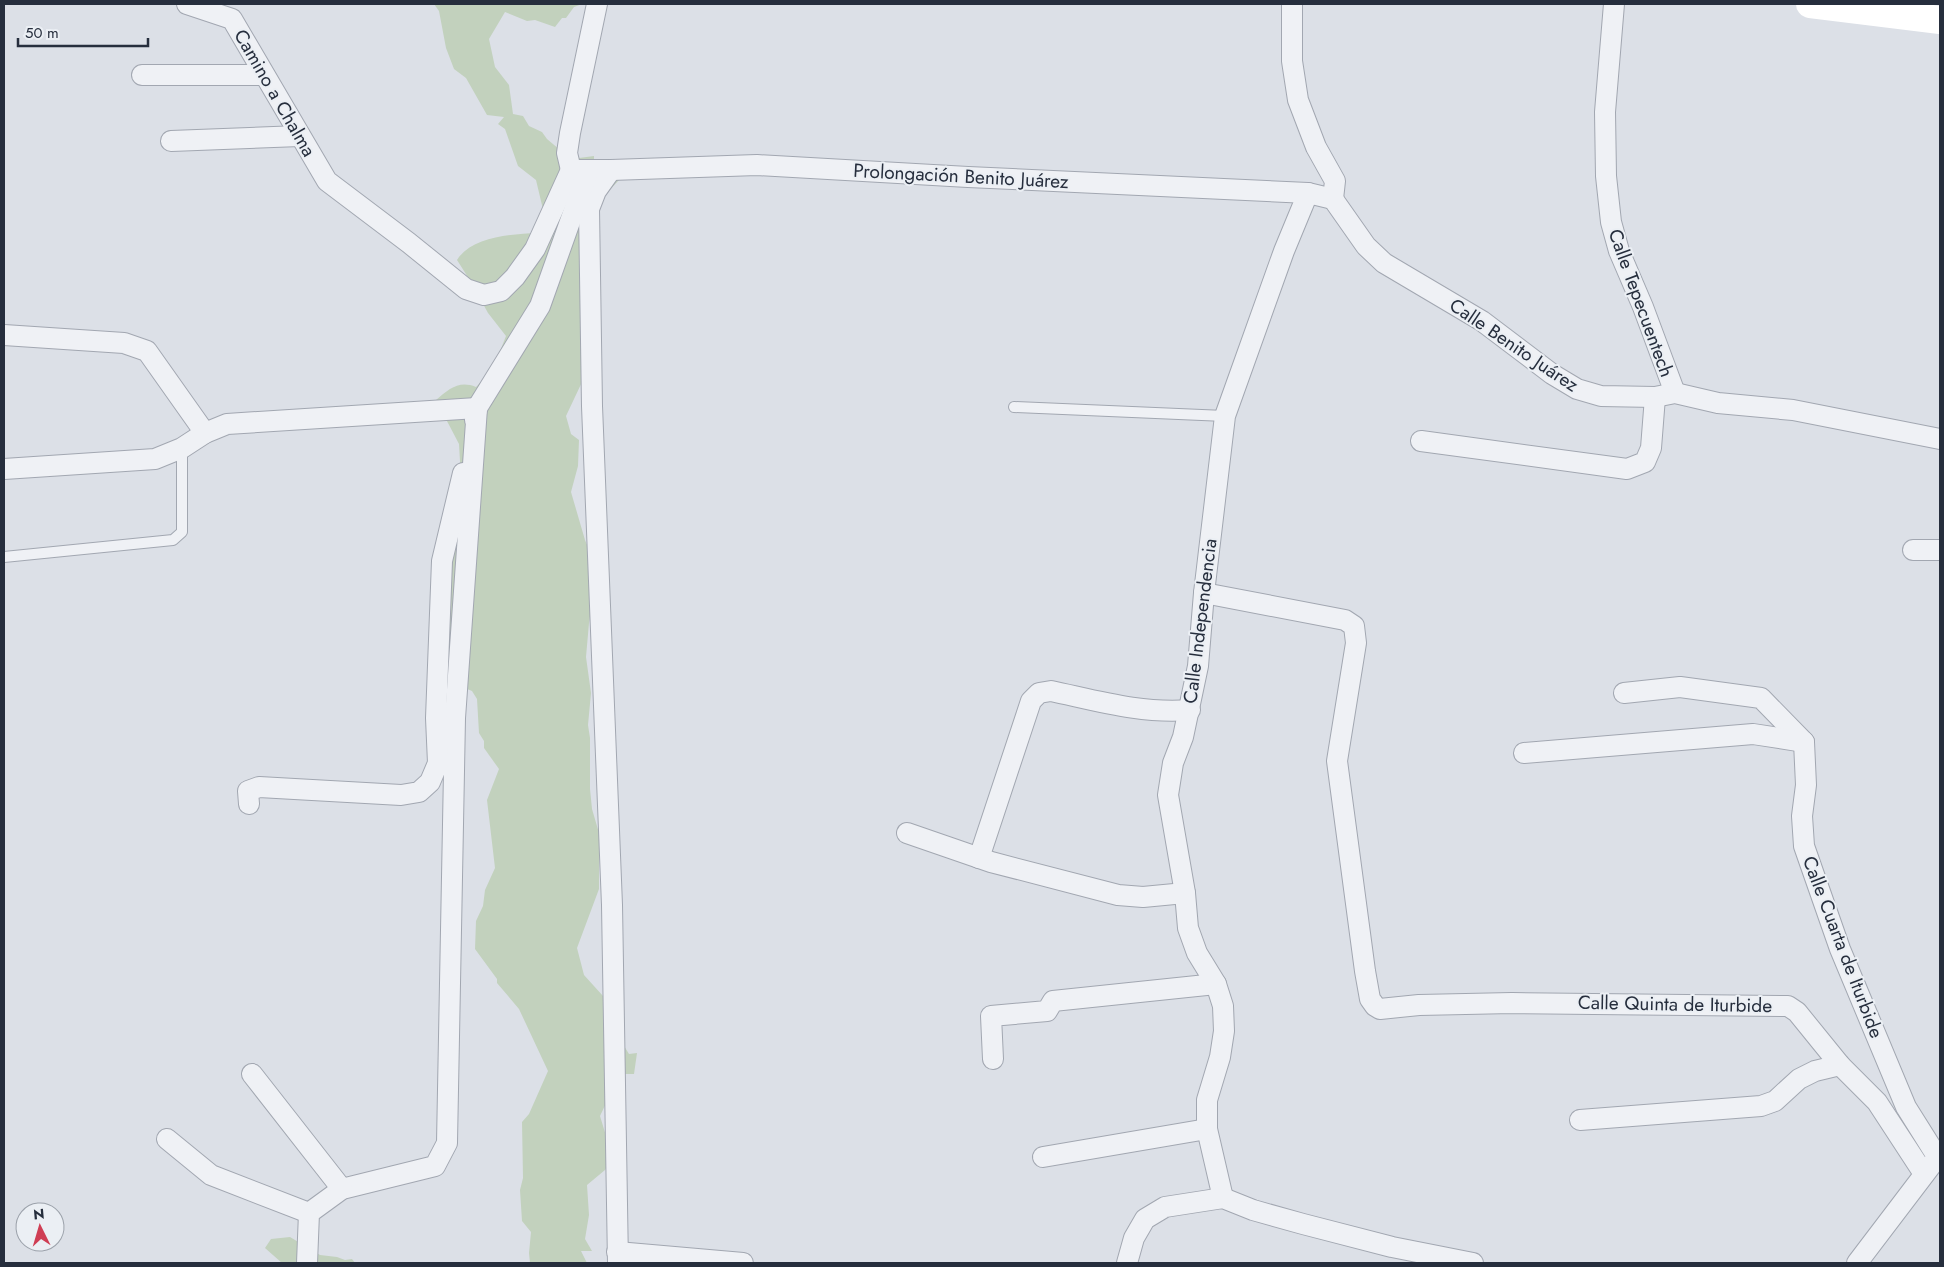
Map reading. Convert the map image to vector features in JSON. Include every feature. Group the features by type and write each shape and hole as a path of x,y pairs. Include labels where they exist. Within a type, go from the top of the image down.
{"main road":[{"path":"1810,4 1907,9 1940,20"}],"street":[{"name":"Camino a Chalma","path":"188,4 218,8 232,19 326,181 409,243 466,289 484,295 501,291 515,278 535,249 579,170"},
{"path":"249,804 248,791 259,787 401,795 419,792 430,782 438,763 436,718 442,561 477,408 540,306 579,170 568,153 570,133 597,4"},
{"path":"1292,4 1292,61 1298,100 1316,147 1335,181 1333,199"},
{"name":"Calle Tepecuentech","path":"1614,4 1605,112 1606,176 1611,222 1619,251 1643,307 1675,393"},
{"path":"142,75 264,74"},
{"path":"171,141 300,136"},
{"name":"Prolongación Benito Juárez","path":"579,170 757,165 1308,193 1333,199"},
{"path":"611,170 596,191 590,209 592,406 612,905 617,1258 743,1263"},
{"name":"Calle Independencia","path":"1223,1198 1207,1128 1207,1100 1220,1058 1224,1031 1223,1006 1216,984 1197,953 1188,928 1185,893 1168,794 1173,763 1190,710 1198,666 1204,593 1225,416 1284,251 1308,193"},
{"name":"Calle Benito Juárez","path":"1333,199 1366,246 1384,263 1482,321 1552,374 1577,389 1602,396 1655,397 1675,393 1718,403 1793,410 1940,439"},
{"path":"4,335 124,343 147,351 205,433"},
{"path":"1421,441 1627,468 1645,462 1652,448 1655,397"},
{"path":"4,469 155,459 182,448 205,433 227,424 477,408"},
{"path":"309,1213 342,1189 435,1166 447,1143 455,718 477,408"},
{"path":"1914,550 1940,550"},
{"name":"Calle Quinta de Iturbide","path":"1204,593 1345,620 1354,626 1356,643 1337,761 1365,971 1370,999 1375,1006 1380,1009 1419,1005 1512,1003 1788,1006 1797,1012 1840,1065 1877,1102 1924,1174"},
{"path":"1624,693 1680,687 1761,698 1804,742"},
{"path":"979,858 1031,701 1039,693 1051,691 1139,710 1166,712 1190,710"},
{"path":"1524,753 1753,734 1804,742"},
{"name":"Calle Cuarta de Iturbide","path":"1804,742 1806,785 1802,816 1804,846 1840,949 1906,1106 1939,1157"},
{"path":"907,833 979,858 1118,895 1143,897 1185,893"},
{"path":"993,1059 991,1016 1047,1011 1053,1001 1216,984"},
{"path":"1580,1120 1761,1106 1775,1101 1798,1079 1815,1071 1840,1065"},
{"path":"252,1074 342,1189"},
{"path":"1043,1157 1207,1128"},
{"path":"167,1139 211,1175 309,1213"},
{"path":"1857,1263 1939,1157"},
{"path":"1127,1263 1134,1238 1144,1219 1165,1207 1223,1198 1253,1210 1392,1247 1473,1263"},
{"path":"307,1263 309,1213"}],"lane":[{"path":"1014,407 1225,416"},
{"path":"4,556 173,540 182,532 182,448"}],"green space":[{"path":"434,4 582,4 574,7 566,18 562,18 555,27 535,20 527,21 505,12 489,39 495,67 509,85 513,114 523,116 529,126 542,132 547,139 566,155 579,158 594,156 594,167 620,179 603,197 595,215 591,363 566,416 571,434 579,440 578,466 571,492 585,540 594,562 593,597 586,657 591,693 588,725 590,738 590,789 592,809 599,833 599,889 577,948 584,975 603,996 613,1028 629,1054 637,1053 634,1074 620,1074 600,1116 613,1159 605,1170 587,1185 589,1215 585,1239 592,1251 581,1251 587,1263 530,1263 531,1232 522,1221 520,1190 523,1178 522,1122 529,1114 548,1071 519,1009 497,983 497,979 475,949 476,921 483,906 485,890 495,868 487,800 499,769 484,748 484,741 479,733 477,699 472,691 460,686 450,669 445,654 437,654 461,479 459,444 436,400 445,392 459,385 476,387 480,383 488,382 506,336 488,313 457,260 463,252 472,246 493,238 537,233 546,222 536,180 518,166 505,129 498,124 504,117 487,115 466,78 454,69 446,48 439,11"},
{"path":"290,1237 320,1255 345,1260 352,1259 355,1263 282,1263 265,1248 271,1239"}]}
